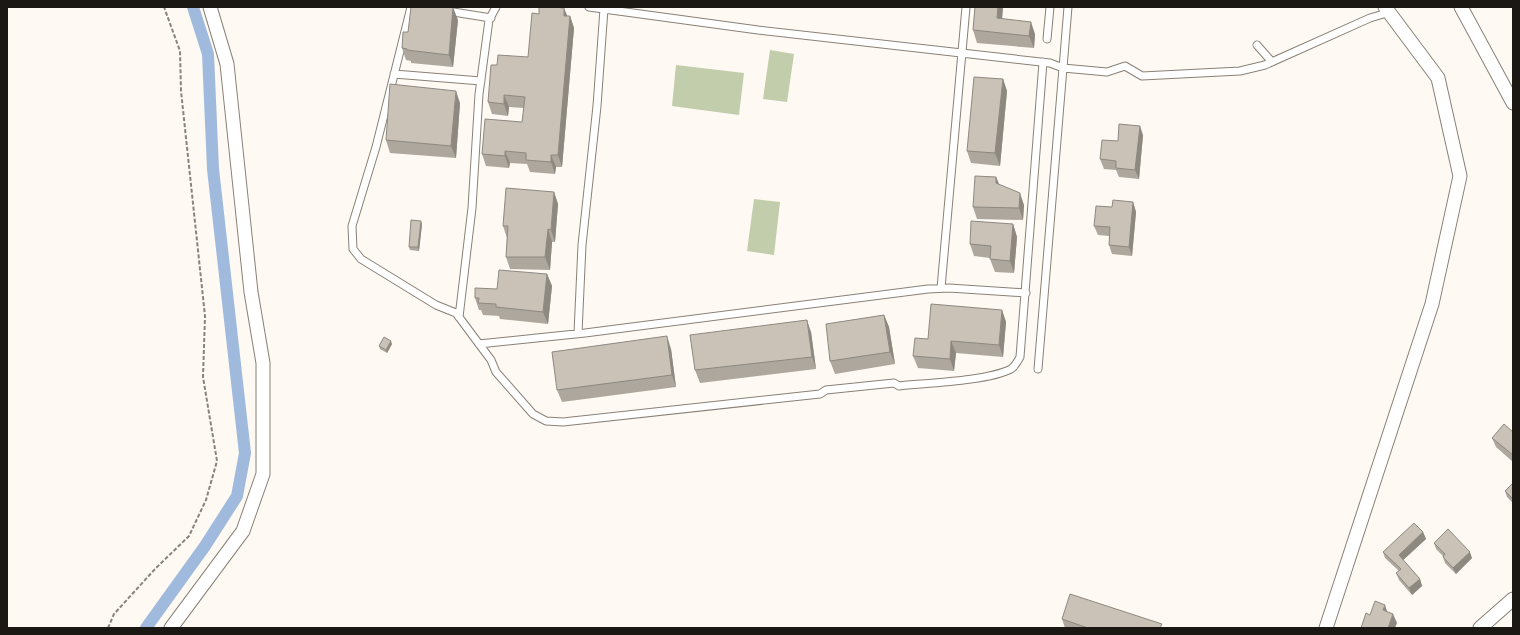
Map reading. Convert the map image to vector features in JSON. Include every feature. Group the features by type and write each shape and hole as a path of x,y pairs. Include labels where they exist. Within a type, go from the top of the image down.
{"street":[{"path":"171,628 243,531 263,474 263,363 251,292 228,64 210,7"},
{"path":"1462,7 1513,103"},
{"path":"1326,628 1432,304 1460,176 1438,78 1392,9"},
{"path":"1480,628 1513,598"}],"lane":[{"path":"411,7 376,147 352,226 353,249 361,259 436,305 456,313 491,360 496,372 533,414 546,421 570,421 770,400 820,394 826,390 894,383 899,386 997,374 1012,368 1020,357 1043,62"},
{"path":"459,317 472,208 481,81 490,18 496,7"},
{"path":"589,7 758,30 1043,62 1063,68 1106,72 1125,66 1142,76 1240,71 1272,62 1392,9"},
{"path":"941,288 966,7"},
{"path":"1047,40 1050,7"},
{"path":"1038,370 1068,7"},
{"path":"578,333 582,245 597,106 604,9"},
{"path":"438,10 490,18"},
{"path":"1257,45 1272,62"},
{"path":"394,74 481,81"},
{"path":"479,344 941,288 1026,293"}],"path":[{"path":"108,628 114,614 134,591 189,536 206,500 217,461 203,377 206,316 181,91 180,51 164,7"}],"green space":[{"path":"770,50 794,54 787,102 763,99"},
{"path":"676,65 744,73 739,115 672,106"},
{"path":"754,199 780,202 774,255 747,251"}],"building":[{"path":"411,7 453,7 449,55 407,50 402,48 403,32 408,32"},
{"path":"539,7 564,8 564,16 570,16 558,155 551,155 551,162 526,160 526,153 505,151 505,156 482,154 485,119 522,122 525,97 504,95 504,104 488,102 491,65 497,65 498,55 528,57 532,13 539,14"},
{"path":"975,7 998,7 997,18 1031,22 1029,36 973,30"},
{"path":"974,77 1003,79 995,153 967,151"},
{"path":"390,84 456,91 451,146 386,140"},
{"path":"1119,124 1140,126 1135,170 1116,168 1116,161 1100,159 1102,140 1118,141"},
{"path":"975,176 996,177 996,183 1020,193 1019,208 973,207"},
{"path":"506,188 554,192 551,230 548,229 545,257 506,257 508,226 503,226"},
{"path":"1113,200 1133,202 1129,247 1109,245 1110,227 1094,226 1096,206 1112,207"},
{"path":"411,220 421,221 418,247 409,247"},
{"path":"971,221 1013,224 1010,261 990,259 991,246 970,244"},
{"path":"499,270 547,274 543,312 496,307 496,304 478,303 479,298 475,298 475,288 497,289"},
{"path":"931,304 1002,310 999,345 951,341 950,359 913,356 915,338 928,339"},
{"path":"884,315 890,352 830,361 826,324"},
{"path":"807,320 812,357 695,370 690,335"},
{"path":"667,336 672,375 557,390 552,352"},
{"path":"384,337 391,341 386,350 379,346"},
{"path":"1504,424 1513,432 1513,455 1492,438"},
{"path":"1513,483 1513,499 1505,491"},
{"path":"1414,523 1423,532 1399,555 1420,579 1409,588 1396,573 1401,569 1383,552"},
{"path":"1448,529 1470,552 1453,568 1443,557 1445,554 1434,543"},
{"path":"1070,594 1162,624 1160,628 1088,628 1062,619"},
{"path":"1375,601 1385,605 1383,610 1393,614 1388,628 1361,628 1366,613 1370,615"}],"waterway":[{"path":"146,628 205,546 237,496 245,453 213,169 208,54 193,7"}]}
